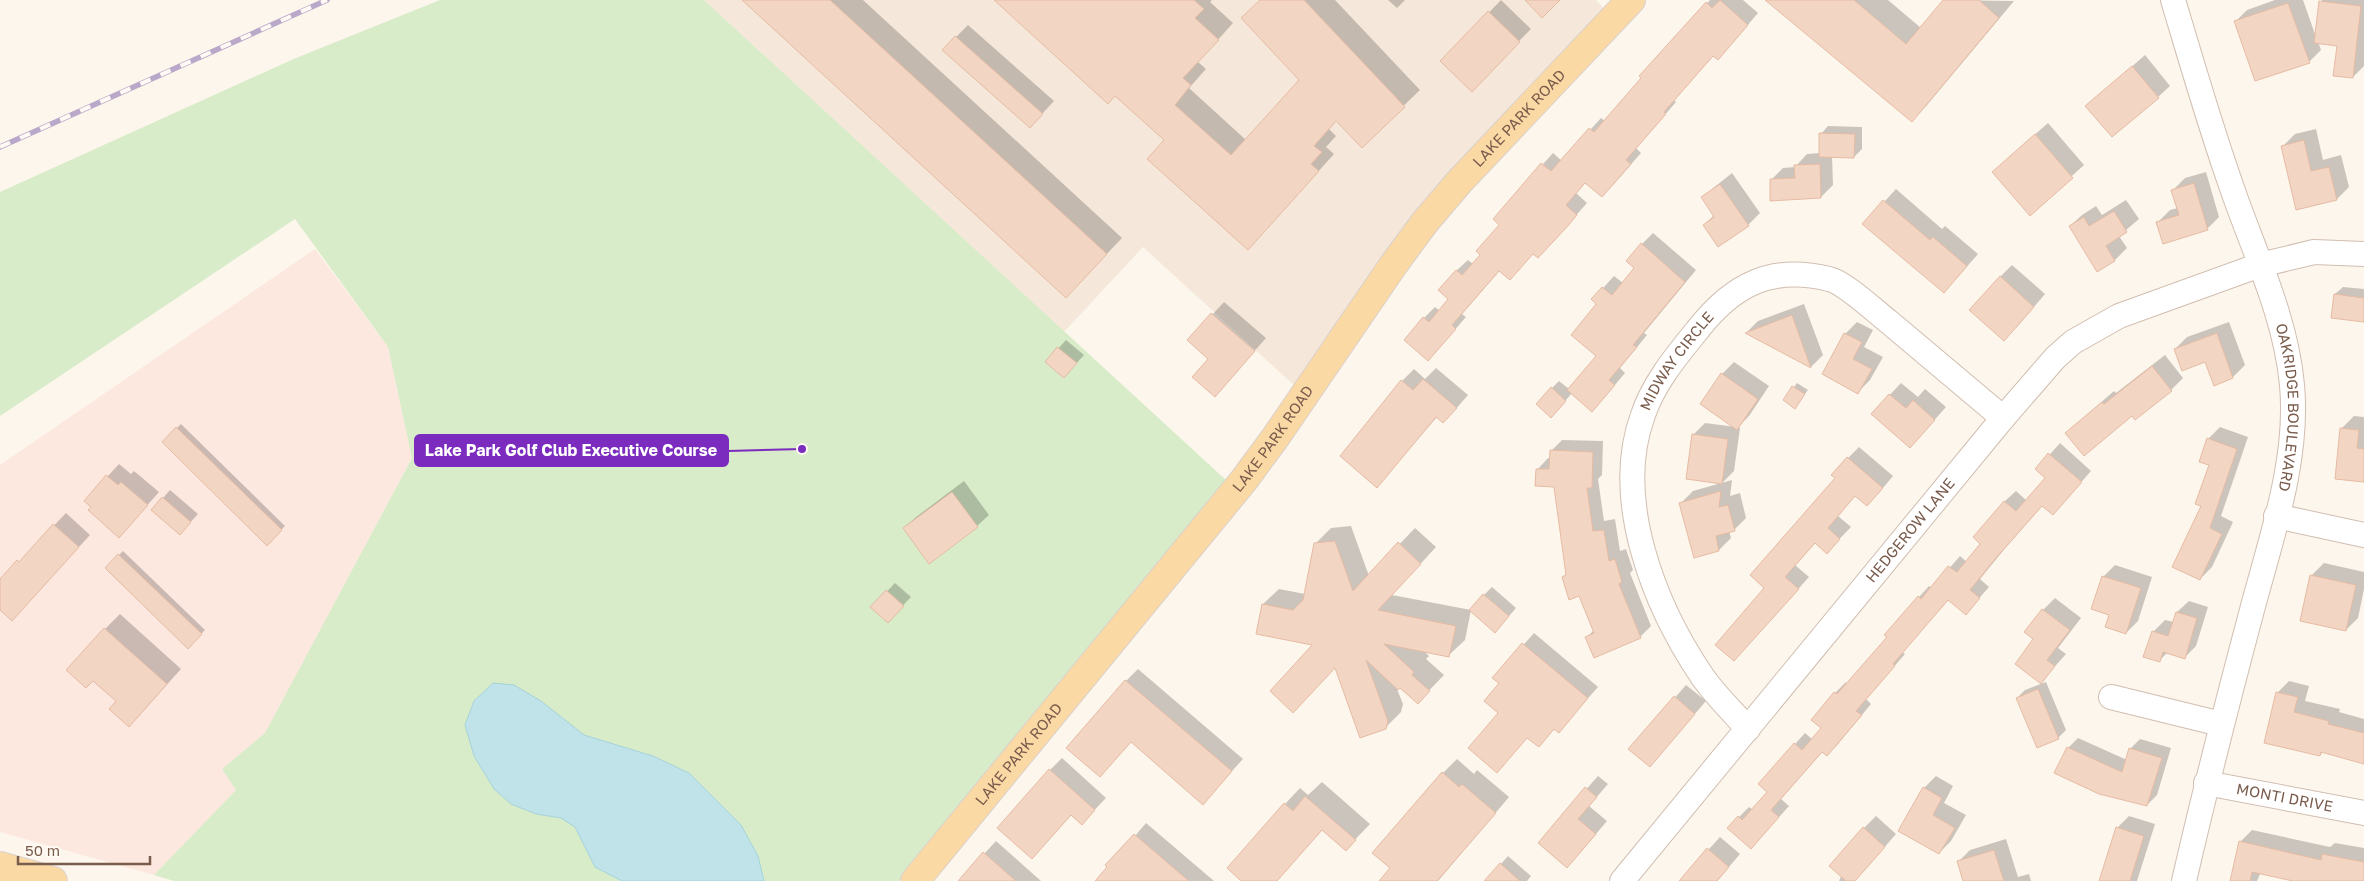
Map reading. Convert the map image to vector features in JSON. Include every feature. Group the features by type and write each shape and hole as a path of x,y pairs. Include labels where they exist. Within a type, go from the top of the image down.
{"main road":[{"name":"LAKE PARK ROAD","path":"914,881 1250,472 1425,222 1460,181 1631,0"},
{"path":"0,866 54,881"}],"street":[{"name":"OAKRIDGE BOULEVARD","path":"2175,0 2231,186 2260,265 2283,336 2292,387 2292,437 2276,516 2206,783 2184,881"},
{"name":"HEDGEROW LANE","path":"1622,881 2002,418 2055,358 2073,342 2099,325 2119,316 2260,265 2314,252 2364,254"},
{"name":"MIDWAY CIRCLE","path":"1748,729 1703,677 1680,641 1651,576 1634,519 1632,468 1643,414 1666,369 1708,317 1730,296 1749,283 1786,272 1831,279 1865,302 2002,418"},
{"path":"2276,516 2364,535"},
{"path":"2112,697 2222,724"},
{"name":"MONTI DRIVE","path":"2206,783 2364,813"}],"shaded area":[{"path":"704,0 1596,0 1606,11 1297,388 1143,247 1064,332"},
{"path":"315,249 388,347 412,458 265,734 222,769 237,790 154,875 0,832 0,465"}],"green space":[{"path":"440,0 704,0 1227,481 899,881 174,881 154,875 236,790 222,769 265,733 412,458 388,347 295,219 0,416 0,192 296,58"}],"water":[{"path":"493,683 514,685 541,701 584,735 653,756 689,773 741,825 758,856 764,881 622,881 595,867 575,827 561,818 536,814 511,804 494,789 474,756 465,725 474,701"}],"building":[{"path":"742,0 830,0 1107,254 1066,298"},
{"path":"994,0 1194,0 1204,9 1195,18 1219,40 1183,78 1191,85 1175,105 1231,155 1299,80 1241,18 1260,0 1304,0 1405,107 1362,148 1336,121 1314,146 1322,152 1311,164 1319,171 1248,250 1147,159 1164,140 1115,96 1108,104"},
{"path":"1525,0 1560,0 1542,18"},
{"path":"1720,0 1748,25 1718,60 1713,56 1664,112 1666,114 1626,160 1631,164 1602,197 1585,183 1566,205 1577,215 1566,228 1538,258 1533,254 1510,280 1499,271 1452,325 1456,329 1428,361 1404,340 1423,317 1429,322 1448,299 1438,290 1456,270 1462,275 1480,255 1476,251 1499,225 1493,219 1541,163 1551,171 1589,128 1594,132 1641,78 1639,76 1706,2 1712,8"},
{"path":"1765,0 1854,0 1906,44 1943,0 1979,0 1999,18 1912,122"},
{"path":"2319,1 2361,6 2353,78 2333,76 2337,46 2314,43"},
{"path":"2288,3 2310,63 2255,81 2234,21"},
{"path":"1488,11 1520,42 1472,92 1440,61"},
{"path":"955,36 1043,114 1030,128 942,50"},
{"path":"2132,66 2159,98 2112,137 2085,106"},
{"path":"1819,133 1855,134 1854,158 1819,157"},
{"path":"2035,134 2073,178 2030,216 1992,172"},
{"path":"2304,140 2311,171 2329,167 2337,200 2296,210 2281,146"},
{"path":"1820,164 1821,198 1770,201 1770,179 1795,178 1794,165"},
{"path":"2194,183 2208,230 2163,244 2156,222 2179,215 2171,190"},
{"path":"1720,184 1749,226 1718,247 1703,225 1714,217 1701,197"},
{"path":"1883,200 1930,240 1933,237 1967,266 1944,293 1862,224"},
{"path":"2114,211 2127,232 2106,246 2115,261 2097,272 2069,226 2084,217 2089,226"},
{"path":"1641,243 1685,282 1633,345 1637,347 1609,380 1615,385 1592,412 1567,390 1596,356 1571,335 1596,304 1591,299 1602,287 1612,295 1634,268 1626,261"},
{"path":"2000,276 2034,307 2004,341 1969,310"},
{"path":"2334,294 2364,298 2364,322 2331,318"},
{"path":"1211,313 1255,351 1215,397 1192,377 1208,359 1187,340"},
{"path":"1792,315 1811,368 1745,333"},
{"path":"1844,333 1862,342 1853,359 1872,369 1858,394 1822,374"},
{"path":"2217,333 2233,378 2214,386 2205,362 2182,371 2174,349"},
{"path":"1057,347 1077,363 1064,378 1045,362"},
{"path":"2152,366 2172,391 2135,420 2132,416 2084,456 2065,433 2102,402 2104,404"},
{"path":"1721,373 1758,399 1737,430 1700,404"},
{"path":"1423,379 1457,408 1443,423 1436,417 1377,488 1340,456 1401,380 1413,390"},
{"path":"1792,386 1805,394 1795,409 1783,400"},
{"path":"1551,387 1566,401 1551,418 1536,404"},
{"path":"1889,394 1906,408 1913,400 1935,420 1910,448 1871,414"},
{"path":"176,427 282,530 267,546 162,442"},
{"path":"2340,428 2359,430 2357,448 2364,449 2364,482 2335,479"},
{"path":"1692,434 1728,439 1722,484 1686,479"},
{"path":"2207,438 2237,449 2210,528 2222,534 2200,580 2172,567 2201,506 2195,504 2209,465 2199,462"},
{"path":"1550,450 1593,452 1592,488 1587,488 1593,531 1604,530 1609,561 1615,559 1622,582 1619,584 1641,638 1594,658 1585,637 1594,633 1579,596 1569,600 1562,577 1566,575 1554,487 1535,486 1536,469 1549,469"},
{"path":"2048,453 2082,482 2053,515 2042,506 1996,558 1970,590 1980,598 1966,615 1948,600 1893,664 1895,666 1856,711 1862,715 1827,756 1822,752 1771,810 1779,817 1751,849 1727,828 1738,816 1742,820 1767,792 1758,784 1794,743 1802,750 1821,728 1811,720 1834,692 1837,694 1887,637 1884,635 1918,596 1921,599 1948,566 1957,572 1980,544 1973,537 2004,501 2016,511 2045,478 2035,469"},
{"path":"1847,457 1883,488 1867,506 1855,496 1828,528 1840,539 1827,554 1815,543 1785,577 1799,589 1734,661 1715,645 1764,588 1750,575 1835,478 1831,475"},
{"path":"106,475 118,485 121,482 148,505 119,538 88,510 91,507 84,501"},
{"path":"1721,491 1719,507 1728,505 1735,531 1716,536 1719,551 1694,558 1679,503"},
{"path":"952,492 978,527 929,564 903,528"},
{"path":"162,497 191,522 180,535 151,510"},
{"path":"53,524 79,547 12,621 0,610 0,579 17,560 19,562"},
{"path":"1335,541 1353,591 1398,542 1421,564 1378,610 1456,626 1449,657 1384,644 1414,672 1412,675 1430,691 1418,704 1400,688 1398,690 1366,660 1388,721 1386,729 1360,738 1335,668 1293,713 1270,691 1312,645 1256,634 1262,604 1293,610 1303,600 1314,543"},
{"path":"118,554 202,634 188,649 105,568"},
{"path":"2310,575 2356,585 2346,631 2300,621"},
{"path":"2102,576 2141,588 2126,634 2105,627 2109,615 2091,609"},
{"path":"886,590 904,606 888,623 870,607"},
{"path":"1483,594 1509,616 1495,633 1469,610"},
{"path":"2042,609 2070,630 2047,660 2055,666 2041,684 2015,664 2033,639 2024,632"},
{"path":"2176,612 2197,618 2185,659 2163,652 2160,662 2143,657 2152,631 2168,636"},
{"path":"104,628 167,684 129,727 109,709 116,701 93,681 86,688 66,670"},
{"path":"1522,643 1588,698 1559,733 1554,729 1539,747 1527,738 1497,773 1468,748 1498,713 1484,701 1499,683 1492,678"},
{"path":"1125,680 1232,771 1203,805 1131,742 1100,777 1066,748"},
{"path":"2038,689 2059,739 2037,748 2016,698"},
{"path":"2276,692 2298,697 2294,712 2329,721 2328,724 2364,733 2364,764 2321,752 2320,756 2264,743"},
{"path":"1674,696 1695,714 1650,767 1628,749"},
{"path":"2067,747 2122,772 2129,748 2162,758 2147,806 2099,794 2054,773"},
{"path":"1049,769 1095,810 1082,825 1071,815 1032,859 997,828"},
{"path":"1442,772 1459,787 1462,784 1496,813 1437,881 1379,881 1390,868 1372,853"},
{"path":"1585,787 1597,797 1578,819 1596,834 1567,868 1538,843"},
{"path":"1923,787 1942,798 1933,815 1955,828 1939,854 1898,831"},
{"path":"1305,796 1356,840 1346,851 1322,830 1277,881 1241,881 1227,868 1284,803 1293,811"},
{"path":"1863,827 1885,847 1855,881 1846,881 1829,866"},
{"path":"2116,827 2144,836 2130,881 2099,881"},
{"path":"1134,834 1189,881 1095,881 1107,867 1105,865"},
{"path":"2239,841 2321,860 2322,854 2364,862 2364,881 2293,881 2252,872 2250,881 2230,881"},
{"path":"1707,848 1729,867 1717,881 1679,881"},
{"path":"1994,850 2004,881 1963,881 1957,861"},
{"path":"983,852 1016,881 958,881"},
{"path":"1500,863 1520,881 1484,881"}],"railway":[{"path":"0,147 327,0"}],"place":[{"name":"Lake Park Golf Club Executive Course","path":"802,449"}]}
